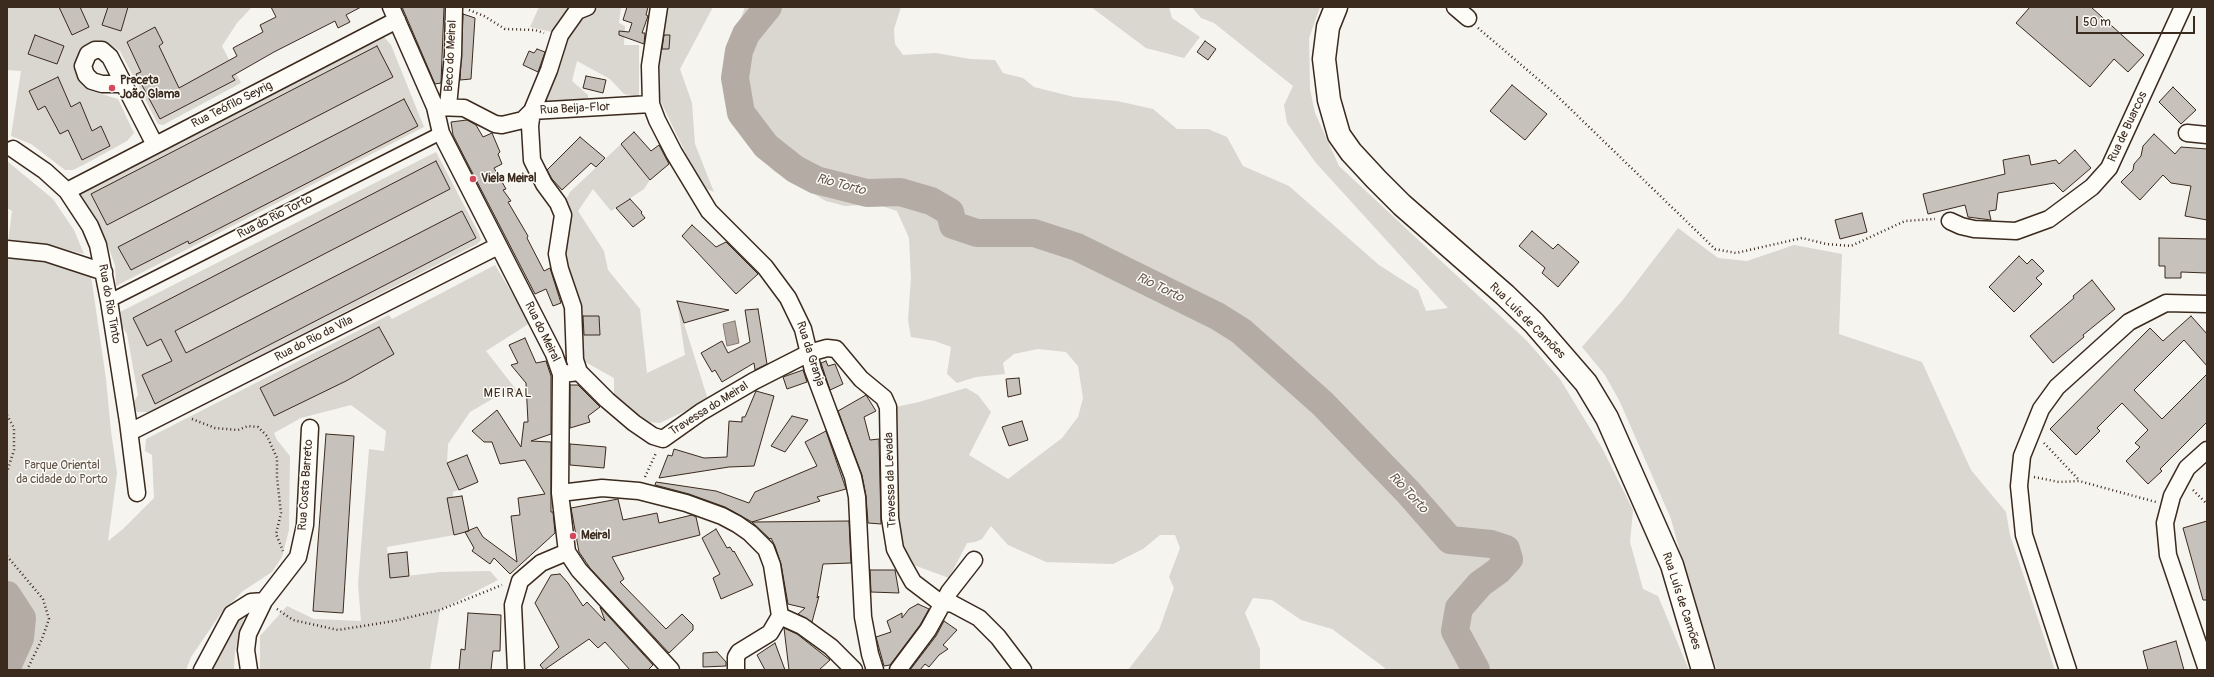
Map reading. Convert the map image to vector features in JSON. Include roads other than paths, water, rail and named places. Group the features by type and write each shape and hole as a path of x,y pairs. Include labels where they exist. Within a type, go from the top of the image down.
{"main road":[{"name":"Rua Luís de Camões","path":"1336,7 1328,27 1324,59 1329,100 1339,135 1350,152 1402,205 1505,295 1534,323 1586,383 1607,418 1672,566 1702,670"}],"street":[{"path":"562,374 579,372 575,360 573,307 560,269 557,254 562,214 558,203 544,184 532,160 530,126 532,111 549,70 560,35 577,12 587,7"},
{"name":"Rua da Granja","path":"659,7 650,66 651,104 674,153 709,211 765,267 788,298 803,329 813,370 853,477 857,498 863,617 870,654 875,670"},
{"path":"1455,7 1468,18"},
{"name":"Rua de Buarcos","path":"1950,221 1961,226 1974,229 2016,231 2049,219 2092,187 2109,168 2183,7"},
{"name":"Beco do Meiral","path":"441,106 453,55 460,8"},
{"name":"Rua do Meiral","path":"394,13 441,106 441,133 554,354 562,374 560,493 567,552 579,570 671,670"},
{"name":"Rua Teófilo Seyrig","path":"67,191 155,145 394,13"},
{"path":"122,84 155,145"},
{"name":"Rua Beija-Flor","path":"441,106 464,108 496,124 502,125 523,120 532,111 651,104"},
{"name":"Rua do Rio Torto","path":"109,301 441,133"},
{"path":"2187,133 2207,136"},
{"name":"Rua do Rio Tinto","path":"13,150 45,171 67,191 90,226 98,245 109,301 130,432 137,493"},
{"name":"Rua do Rio da Vila","path":"130,432 498,246"},
{"path":"7,249 46,253 104,272"},
{"path":"2068,670 2024,535 2019,486 2022,456 2040,409 2057,387 2129,322 2166,303 2207,304"},
{"name":"Travessa da Levada","path":"809,353 827,348 836,349 861,379 884,398 888,407 890,518 895,549 913,582 942,604 952,603 979,618 998,637 1023,670"},
{"name":"Travessa do Meiral","path":"579,372 634,423 658,439 662,439 707,408 754,381 809,353"},
{"name":"Rua Costa Barreto","path":"249,670 246,650 248,634 264,601 298,556 305,525 310,428"},
{"path":"2207,450 2187,468 2172,496 2165,523 2168,555 2207,670"},
{"path":"560,493 602,488 639,491 686,503 732,521 750,533 766,549 772,565 780,616 770,633 739,652 736,657 736,670"},
{"path":"516,670 513,605 520,581 541,563 567,552"},
{"path":"898,670 928,630 942,604 974,560"},
{"path":"202,670 232,614 252,602 264,601"},
{"path":"780,616 802,626 831,647 854,670"}],"waterway":[{"name":"Rio Torto","path":"768,7 746,34 739,51 735,78 741,113 766,146 795,169 816,180 867,193 900,192 931,201 950,212 953,225 977,233 1034,233 1077,247 1217,316 1241,331 1323,404 1408,492 1450,540 1491,544 1506,549 1509,559 1498,571 1480,584 1459,608 1455,631 1476,670"},
{"path":"7,595 22,618 20,638 7,667"}],"place":[{"name":"Praceta João Glama","path":"112,88"},
{"name":"Viela Meiral","path":"473,179"},
{"name":"Meiral","path":"573,536"}],"district":[{"name":"MEIRAL","path":"508,394"}],"park label":[{"name":"Parque Oriental da cidade do Porto","path":"62,473"}]}
